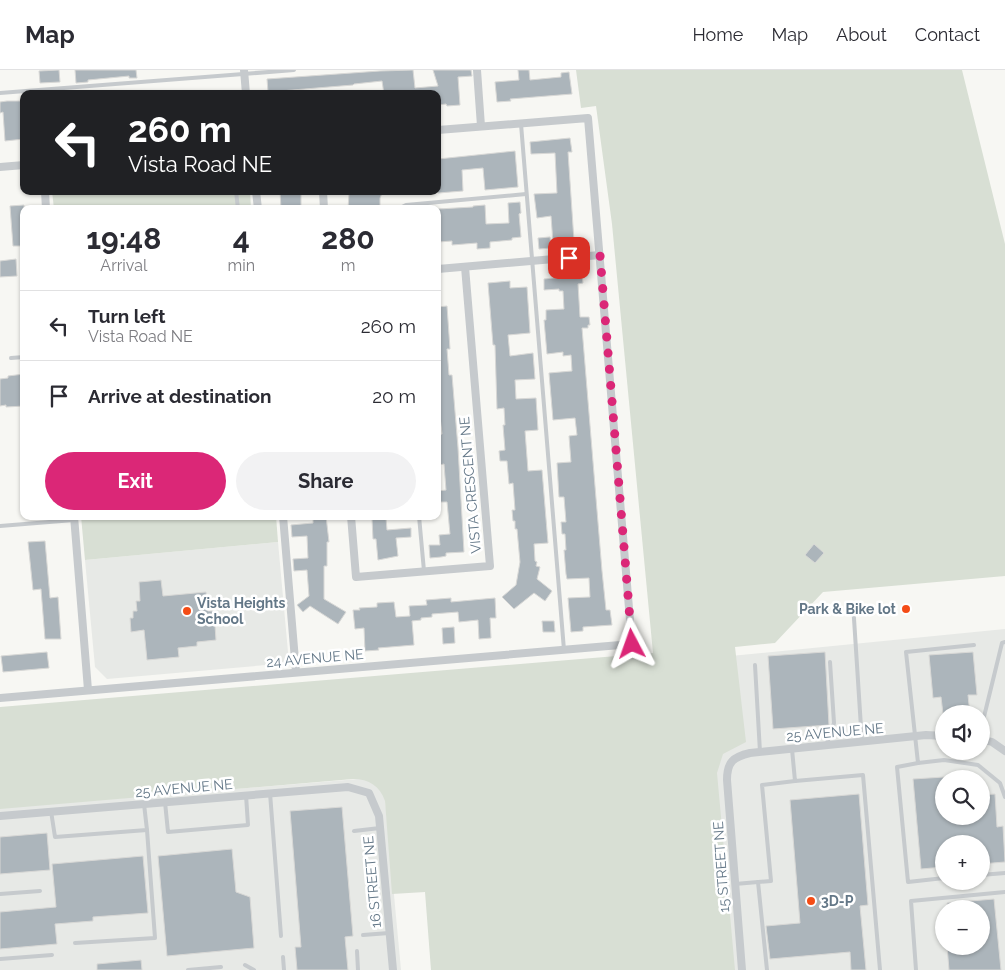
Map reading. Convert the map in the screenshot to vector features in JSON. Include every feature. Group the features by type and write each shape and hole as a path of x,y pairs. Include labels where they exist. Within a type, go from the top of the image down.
{"street":[{"path":"477,70 481,126"},
{"path":"244,72 246,90"},
{"path":"441,130 588,118 600,255 441,269"},
{"path":"0,166 20,165"},
{"name":"24 AVENUE NE","path":"0,698 632,644 600,255"},
{"name":"VISTA CRESCENT NE","path":"350,520 356,577 490,566 465,267"},
{"path":"74,520 88,690"},
{"path":"283,520 296,672"},
{"name":"25 AVENUE NE","path":"730,762 739,756 760,752 862,743 915,736 935,736"},
{"path":"990,742 1005,751"},
{"name":"15 STREET NE","path":"730,762 727,769 727,780 742,970"},
{"name":"25 AVENUE NE","path":"0,816 348,786 369,793"},
{"name":"16 STREET NE","path":"369,793 379,816 393,970"}],"lane":[{"path":"35,90 244,72 294,70"},
{"path":"0,93 20,91"},
{"path":"521,123 564,650"},
{"path":"406,205 526,194"},
{"path":"11,358 20,357"},
{"path":"0,526 56,520"},
{"path":"419,520 424,571"},
{"path":"852,603 862,743"},
{"path":"987,705 1002,642 1005,642"},
{"path":"918,763 906,652 974,645"},
{"path":"826,746 834,723 830,662"},
{"path":"755,666 760,752"},
{"path":"792,749 795,781"},
{"path":"935,879 908,882 897,767 944,760 978,765 1000,783 1005,797"},
{"path":"735,884 771,881 762,785 863,775 880,970"},
{"path":"270,793 281,936"},
{"path":"165,802 168,832 248,825 246,795"},
{"path":"76,943 155,938 144,804"},
{"path":"51,811 54,838 147,830"},
{"path":"354,831 380,828"},
{"path":"990,874 1005,873"},
{"path":"758,882 767,970"},
{"path":"0,894 40,891"},
{"path":"916,970 911,901 1005,892"},
{"path":"363,935 389,933"},
{"path":"357,951 358,970"},
{"path":"0,959 52,955"},
{"path":"283,957 284,970"},
{"path":"245,965 254,970"},
{"path":"188,970 221,967"}],"shaded area":[{"path":"576,70 962,70 1005,244 1005,576 823,592 775,643 735,647 746,742 723,754 717,773 735,970 431,970 425,892 392,894 385,801 377,787 364,780 353,779 0,809 0,707 653,653 612,224 596,106 581,108"},
{"path":"52,195 250,195 251,205 54,205"},
{"path":"81,520 276,520 278,542 85,560"},
{"name":"Vista Heights School","path":"278,542 289,663 107,679 95,667 85,560"},
{"path":"1005,629 1005,970 726,970 700,659"},
{"path":"383,777 401,970 0,970 0,808"}],"building":[{"path":"59,70 60,82 40,83 39,71"},
{"path":"75,70 136,70 137,78 129,78 129,76 76,83"},
{"path":"413,70 415,88 438,86 433,70 471,70 472,76 458,77 460,105 447,106 446,104 441,105 441,90 383,90 382,81 292,90 268,90 267,79"},
{"path":"518,70 529,70 530,80 561,77 561,73 569,72 572,94 510,99 511,101 497,102 495,82 519,80"},
{"path":"20,101 20,139 5,141 3,112 0,113 0,102"},
{"path":"570,138 572,152 568,152 574,241 553,243 551,216 537,218 534,194 557,193 555,153 531,154 530,142"},
{"path":"515,151 518,187 485,190 483,168 462,170 463,191 441,193 441,159"},
{"path":"280,195 301,195 301,205 281,205"},
{"path":"349,195 381,195 380,205 348,205"},
{"path":"520,202 521,237 512,238 512,240 490,242 490,248 477,249 477,243 452,245 452,241 441,242 441,209 485,205 486,224 509,223 508,203"},
{"path":"20,205 20,246 13,246 10,206"},
{"path":"550,237 551,248 539,249 538,238"},
{"path":"16,259 17,276 0,277 0,261"},
{"path":"582,275 583,283 578,284 580,317 589,317 590,325 588,325 588,328 582,328 602,571 606,610 610,610 612,625 583,627 583,631 571,632 568,598 590,597 589,578 567,579 566,574 565,534 562,534 561,522 566,522 564,497 559,497 557,463 571,462 569,436 577,435 575,418 553,420 549,373 572,371 571,355 563,356 563,352 547,354 544,320 546,320 546,310 564,309 563,291 559,291 559,289 544,290 544,279"},
{"path":"510,281 510,288 527,287 530,333 508,335 510,356 533,353 535,379 515,380 516,399 536,398 538,430 525,431 528,471 542,470 548,543 534,544 535,561 537,562 536,566 540,567 537,579 552,591 545,601 534,593 514,609 502,597 516,585 520,562 517,529 515,529 512,510 515,510 513,483 509,484 507,461 500,461 499,451 505,450 504,408 497,409 495,345 493,345 488,283"},
{"path":"447,306 450,349 447,349 449,375 452,375 464,552 446,553 446,556 430,558 429,545 440,545 439,535 450,534 447,502 441,502 441,491 446,490 444,464 441,465 441,307"},
{"path":"20,374 20,406 0,406 0,379 8,378 8,376"},
{"path":"313,520 326,520 329,542 327,542 327,566 324,566 324,599 346,612 338,624 310,606 303,612 297,605 309,596 307,570 294,571 293,559 308,558 307,536 292,537 291,525 313,523"},
{"path":"372,520 386,520 387,530 411,528 411,537 396,538 398,556 378,560 376,539 373,539"},
{"path":"45,541 50,598 58,597 61,639 45,639 41,589 33,590 28,542"},
{"path":"814,544 824,553 815,563 805,555"},
{"path":"161,580 163,596 206,592 208,611 214,611 216,640 197,642 197,646 178,648 179,657 147,660 144,630 131,632 130,618 133,618 133,611 137,611 136,601 140,601 139,582"},
{"path":"451,598 451,602 495,598 496,618 490,618 491,638 479,639 478,620 459,622 458,612 432,614 432,617 412,621 414,645 365,651 364,628 355,629 353,610 377,607 377,603 394,602 396,617 410,616 409,606 427,605 426,600"},
{"path":"542,621 554,621 555,632 543,632"},
{"path":"454,627 455,643 443,644 442,628"},
{"path":"47,652 49,668 3,672 1,656"},
{"path":"825,652 829,725 773,729 768,656"},
{"path":"973,652 977,695 968,695 969,705 942,705 941,697 933,698 929,655"},
{"path":"935,778 935,825 990,825 990,794 995,794 997,827 1003,826 1005,862 990,863 990,835 935,835 935,868 921,869 913,779"},
{"path":"859,794 868,905 860,906 866,970 851,970 850,952 770,959 766,926 800,923 790,800"},
{"path":"342,807 353,936 345,937 348,970 297,970 295,947 301,947 290,811"},
{"path":"47,833 50,870 0,874 0,837"},
{"path":"232,849 236,892 250,897 254,948 167,956 158,856"},
{"path":"143,856 148,913 93,917 93,921 55,924 57,944 0,949 0,912 56,907 52,864"},
{"path":"994,899 1001,970 949,970 948,955 990,955 990,900 982,900"},
{"path":"141,960 142,970 97,970 97,964"}],"place":[{"name":"Park & Bike lot","path":"906,609"},
{"name":"Vista Heights School","path":"187,611"},
{"name":"3D-P","path":"811,901"}],"route":[{"path":"569,258 600,255 632,644"}]}
